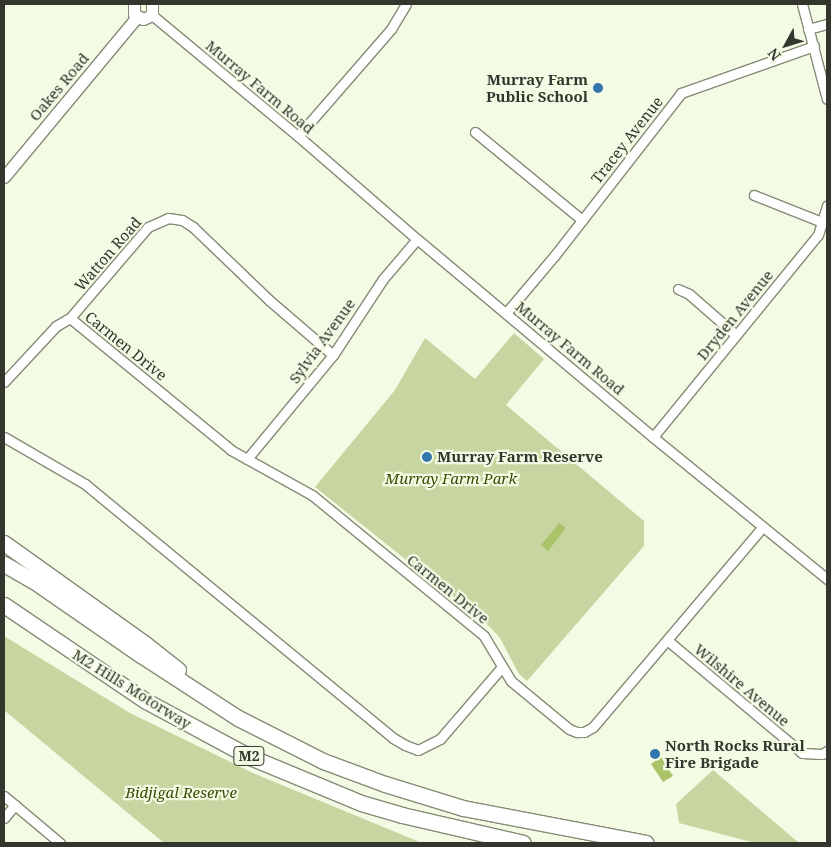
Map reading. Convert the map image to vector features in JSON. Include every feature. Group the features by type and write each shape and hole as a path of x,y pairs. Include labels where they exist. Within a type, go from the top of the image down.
{"highway":[{"name":"M2 Hills Motorway","path":"4,544 146,644 238,718"},
{"name":"M2 Hills Motorway","path":"4,564 34,581 148,660 238,718 291,746 361,776 463,808 646,843"},
{"name":"M2 Hills Motorway","path":"4,605 146,701 190,726 250,756 316,786 402,815 516,842"},
{"name":"M2","path":"4,616 70,660 106,674"}],"main road":[{"path":"134,4 133,11 137,17 146,19 152,9"},
{"name":"Oakes Road","path":"4,177 137,17"}],"street":[{"path":"298,136 391,29 406,4"},
{"path":"802,4 827,99"},
{"name":"Murray Farm Road","path":"152,9 417,239 762,528 826,575"},
{"path":"808,29 827,24"},
{"name":"Tracey Avenue","path":"506,313 582,220 681,93 814,46"},
{"path":"475,132 582,220"},
{"path":"754,195 822,222"},
{"name":"Dryden Avenue","path":"653,436 818,235 827,205"},
{"name":"Watton Road","path":"4,382 56,326 70,318 148,227 156,222 176,218 193,228 268,300 333,355"},
{"name":"Sylvia Avenue","path":"247,459 333,355 383,279 417,239"},
{"path":"678,289 689,294 736,335"},
{"name":"Carmen Drive","path":"70,318 231,450 312,496 484,636 511,681 569,729 584,732 593,727 667,640"},
{"path":"4,437 86,484 393,738 405,745 418,750 440,739 502,667"},
{"path":"667,640 762,528"},
{"name":"Wilshire Avenue","path":"667,640 802,753 822,754 827,751"},
{"path":"4,796 60,843"},
{"path":"4,818 15,805"}],"green space":[{"name":"Murray Farm Park","path":"514,333 544,359 506,405 644,521 644,546 527,681 519,674 500,638 490,627 315,487 395,390 425,338 475,379"},
{"name":"Bidjigal Reserve","path":"4,636 130,713 253,773 422,843 164,843 4,710"},
{"path":"713,770 799,843 755,843 679,823 676,804"}],"building":[{"path":"559,523 566,528 548,551 541,545"},
{"path":"661,757 673,776 663,782 651,764"}],"place":[{"name":"Murray Farm Public School","path":"598,88"},
{"name":"Murray Farm Reserve","path":"427,457"},
{"name":"North Rocks Rural Fire Brigade","path":"655,754"}]}
